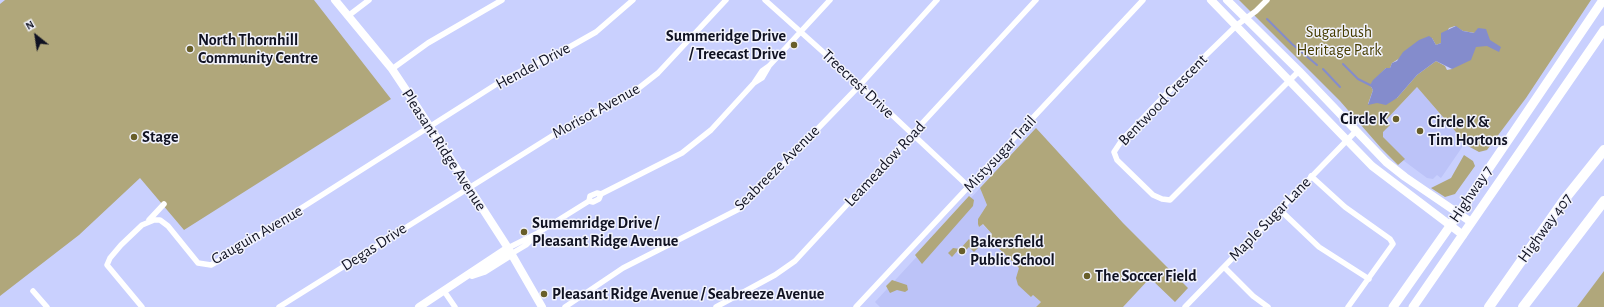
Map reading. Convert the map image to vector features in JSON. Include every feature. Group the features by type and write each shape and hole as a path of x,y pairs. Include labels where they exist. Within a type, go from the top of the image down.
{"highway":[{"name":"Highway 407","path":"1489,307 1564,200 1604,150"},
{"name":"Highway 407","path":"1523,307 1604,201"}],"main road":[{"name":"Highway 7","path":"1393,307 1450,226 1603,0"},
{"name":"Highway 7","path":"1413,307 1604,30"}],"street":[{"name":"Pleasant Ridge Avenue","path":"335,0 392,69 468,189 510,251 542,307"},
{"path":"348,16 369,0"},
{"path":"392,69 428,43 502,0"},
{"name":"Hendel Drive","path":"430,128 503,80 566,49 596,32 633,0"},
{"name":"Morisot Avenue","path":"468,189 555,134 636,91 658,73 726,0"},
{"name":"Treecrest Drive","path":"765,0 860,84 969,187"},
{"path":"419,307 467,276 484,271 510,251 526,245 536,234 588,201 590,196 596,193 601,194 682,153 711,130 754,83 762,71 769,66 830,0"},
{"name":"Seabreeze Avenue","path":"565,307 623,268 741,208 860,84 937,0"},
{"name":"Leameadow Road","path":"716,307 775,275 795,261 1036,0"},
{"name":"Mistysugar Trail","path":"856,307 1143,0"},
{"path":"1212,0 1372,166 1463,235"},
{"path":"1226,0 1299,71 1386,162 1471,222"},
{"name":"Bentwood Crescent","path":"1266,0 1256,11 1237,25 1122,140 1114,152 1117,160 1153,195 1162,199 1170,200 1299,71"},
{"name":"Gauguin Avenue","path":"147,222 160,220 168,226 198,263 211,265 430,128"},
{"name":"Maple Sugar Lane","path":"1185,307 1310,176 1346,139 1356,131"},
{"path":"1310,176 1345,207 1390,239 1393,244 1348,307"},
{"name":"Degas Drive","path":"279,307 468,189"},
{"path":"142,307 107,265 110,258 121,245 147,222 164,204"},
{"path":"1280,209 1320,247 1369,279"},
{"path":"1224,267 1253,296 1268,307"},
{"path":"33,291 47,307"},
{"path":"444,291 454,307"}],"shaded area":[{"path":"1456,26 1463,31 1474,33 1478,28 1486,29 1490,40 1501,47 1499,52 1487,46 1476,47 1471,60 1452,69 1436,61 1417,75 1397,98 1386,105 1377,103 1368,105 1373,90 1370,85 1373,80 1386,68 1390,68 1392,63 1397,61 1403,52 1419,40 1429,36 1436,45 1441,43 1441,33"},
{"path":"1417,87 1465,143 1441,178 1437,175 1433,179 1427,178 1396,155 1375,132"},
{"name":"Bakersfield Public School","path":"980,188 987,205 978,219 979,227 982,224 992,234 988,238 1025,274 1031,297 1033,295 1041,302 1036,307 880,307 875,302"}],"green space":[{"path":"5,0 314,0 391,99 184,230 140,178 79,235 0,296 0,4"},
{"name":"Sugarbush Heritage Park","path":"1239,0 1591,0 1526,98 1487,150 1479,152 1468,146 1417,87 1385,121 1390,125 1383,132 1383,137 1405,159 1398,165 1340,101","holes":["1455,26 1463,31 1475,33 1452,69 1447,70 1445,66 1436,61 1417,75 1397,98 1368,104 1373,90 1370,85 1386,68 1390,68 1392,63 1432,38 1436,45 1441,43 1449,28"]},
{"path":"1036,128 1123,223 1188,288 1175,302 1150,278 1123,307 1036,307 1041,302 1033,295 1031,297 1018,285 1016,278 1019,268 988,238 992,234 983,224 979,227 978,219 987,205 980,188"},
{"path":"1464,155 1473,161 1475,166 1455,194 1445,197 1431,188 1451,178"},
{"path":"969,196 974,200 973,206 922,264 915,255"},
{"path":"969,239 978,248 974,252 969,247 963,253 959,249 952,257 948,253 953,248 960,249"},
{"path":"1604,271 1604,307 1577,307"},
{"path":"892,280 907,285 908,290 905,292 897,290 890,293 886,286"}],"waterway":[{"path":"1267,19 1292,44 1317,65"},
{"path":"1343,64 1358,79 1372,86"},
{"path":"1323,69 1340,87"}],"place":[{"name":"Summeridge Drive / Treecast Drive","path":"794,45"},
{"name":"North Thornhill Community Centre","path":"190,49"},
{"name":"Circle K","path":"1396,119"},
{"name":"Circle K & Tim Hortons","path":"1420,131"},
{"name":"Stage","path":"134,137"},
{"name":"Sumemridge Drive / Pleasant Ridge Avenue","path":"524,232"},
{"name":"Bakersfield Public School","path":"962,251"},
{"name":"The Soccer Field","path":"1087,276"},
{"name":"Pleasant Ridge Avenue / Seabreeze Avenue","path":"544,294"}]}
